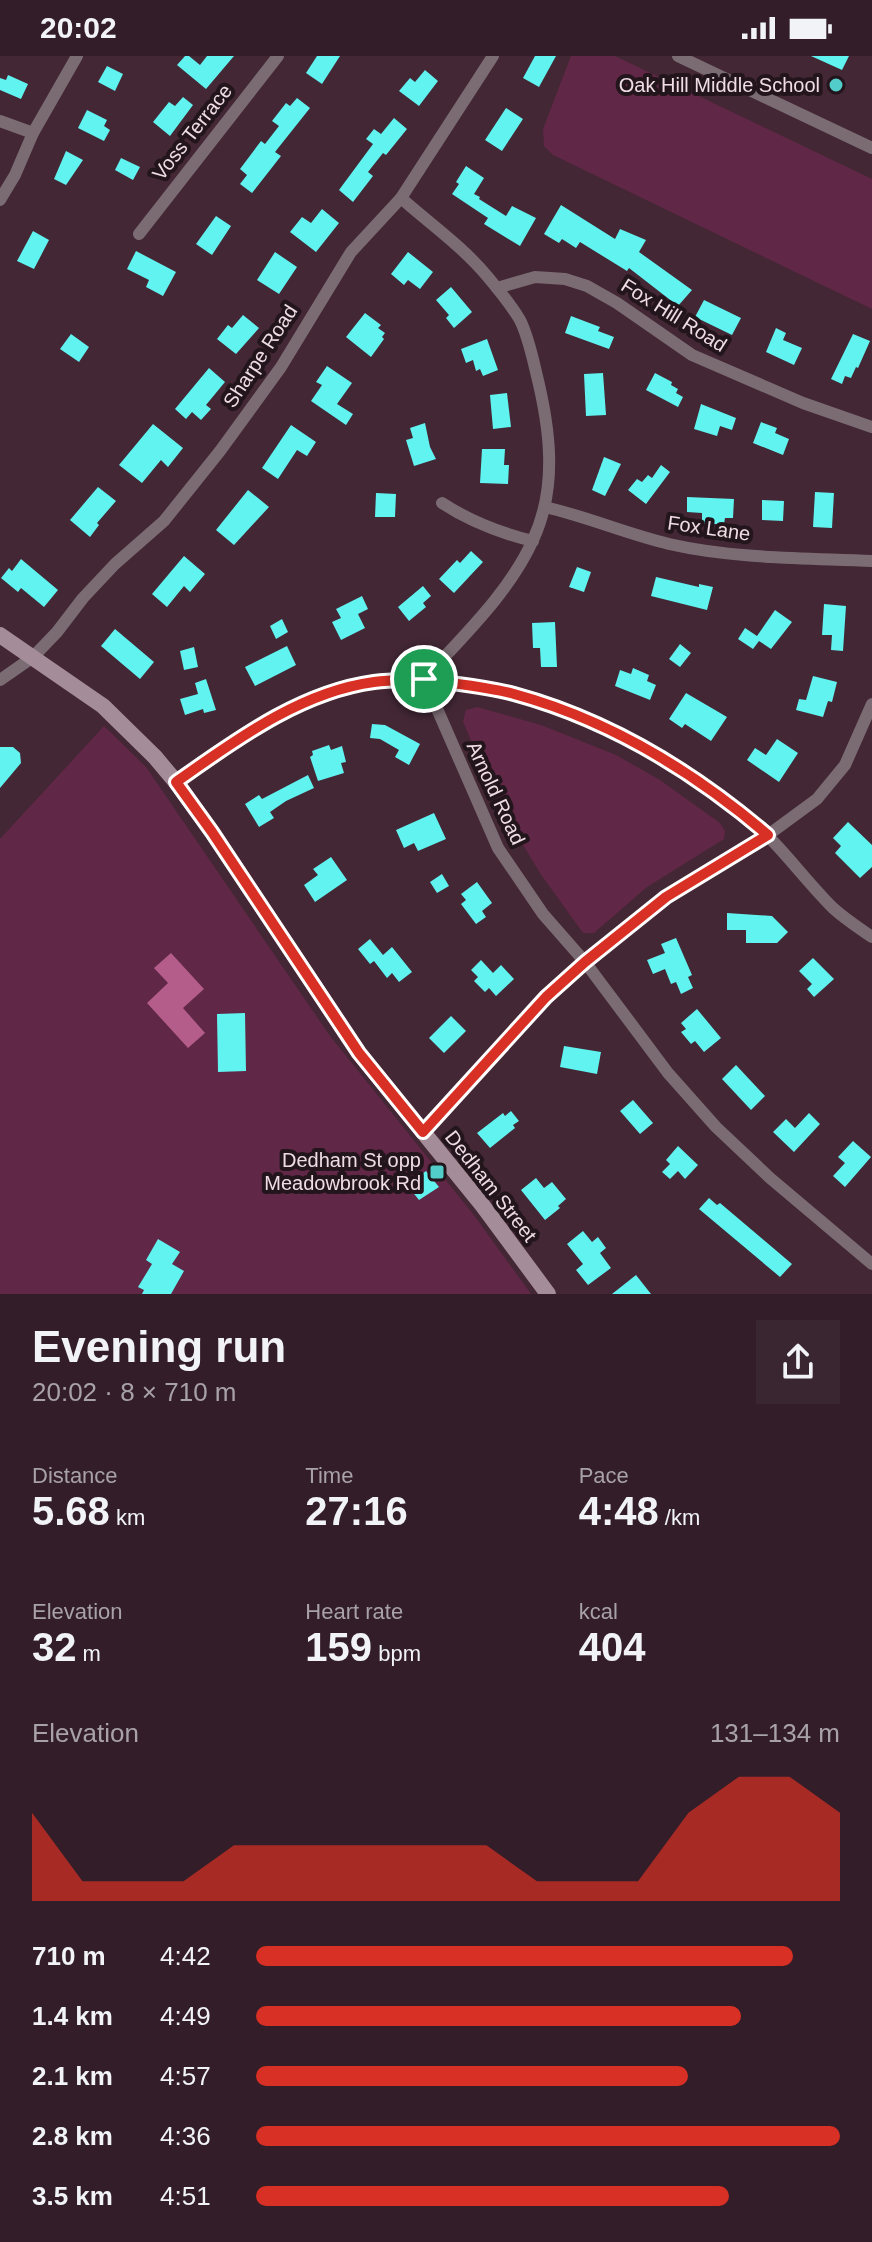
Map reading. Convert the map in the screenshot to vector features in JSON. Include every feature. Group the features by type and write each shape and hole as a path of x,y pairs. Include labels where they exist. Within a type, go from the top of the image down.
{"main road":[{"name":"Dedham Street","path":"0,635 103,706 176,782 359,1053 483,1206 548,1294"}],"street":[{"path":"0,200 15,175 33,133 77,56"},
{"name":"Voss Terrace","path":"139,234 278,56"},
{"name":"Sharpe Road","path":"0,680 33,657 104,576 173,509 220,451 281,367 351,252 401,198 493,56"},
{"path":"678,56 872,148"},
{"path":"0,121 33,133"},
{"path":"401,198 485,273 520,320 543,400 549,449 545,507 533,541 479,619 424,679"},
{"name":"Fox Hill Road","path":"497,288 535,277 565,279 587,286 692,355 803,403 872,427"},
{"path":"442,503 462,516 501,533 533,541"},
{"name":"Fox Lane","path":"545,507 581,515 618,530 720,553 872,561"},
{"path":"176,782 286,711 334,691 374,682 424,679 511,693 575,713 648,747 700,782 768,835 834,909 872,937"},
{"name":"Arnold Road","path":"424,679 498,848 543,914 585,962 668,1073 716,1127 770,1178 872,1264"},
{"path":"423,1132 546,997 585,962 666,897 768,835 817,799 845,765 872,704"}],"shaded area":[{"path":"571,56 615,56 872,179 872,309 553,155 544,146 543,129"},
{"path":"477,707 541,725 616,755 660,780 720,823 725,831 724,839 647,887 594,933 583,933 512,827 480,763 463,721 466,710"},
{"path":"104,726 146,767 330,1036 473,1214 531,1294 0,1294 0,839"},
{"path":"171,953 204,989 183,1008 205,1033 188,1048 147,1003 168,983 154,968"}],"building":[{"path":"185,56 200,65 207,56 234,56 206,89 177,65"},
{"path":"317,56 340,56 322,84 306,73"},
{"path":"535,56 556,56 539,87 523,78"},
{"path":"811,56 849,56 842,70"},
{"path":"107,66 123,74 115,91 98,82"},
{"path":"425,70 438,81 419,106 399,91 410,78 415,82"},
{"path":"8,75 28,84 21,99 0,90 0,78 6,80"},
{"path":"183,97 193,105 170,136 153,122 169,102 175,106"},
{"path":"297,98 310,108 275,152 281,156 252,193 240,184 247,175 240,169 261,141 265,144 279,126 272,121 286,103 290,106"},
{"path":"506,108 523,119 502,151 485,140"},
{"path":"87,110 107,120 104,126 110,130 104,141 78,128"},
{"path":"394,118 407,129 368,172 373,176 353,202 339,190 373,144 366,139 374,129 381,134"},
{"path":"66,151 83,160 66,185 54,179"},
{"path":"121,158 140,167 133,180 115,170"},
{"path":"466,166 484,178 474,194 479,199 506,216 512,206 536,218 520,246 484,224 488,218 452,194"},
{"path":"561,205 615,239 620,229 646,240 639,252 692,290 678,306 629,268 627,271 580,242 576,248 562,239 559,243 544,234"},
{"path":"322,209 339,223 316,252 290,232 302,217 311,223"},
{"path":"216,216 231,226 212,255 196,244"},
{"path":"33,231 49,240 34,269 17,261"},
{"path":"136,251 176,272 163,296 146,287 149,280 127,269"},
{"path":"275,252 297,267 279,294 257,280"},
{"path":"408,252 433,272 420,289 408,280 404,285 391,274"},
{"path":"451,287 472,312 454,328 446,318 449,315 436,300"},
{"path":"704,300 741,318 732,335 695,317"},
{"path":"365,313 381,325 378,328 385,333 371,357 346,337"},
{"path":"243,315 259,328 236,354 217,339 228,325 232,328"},
{"path":"571,316 600,327 598,331 614,337 609,349 565,333"},
{"path":"776,328 786,333 783,340 802,348 794,365 766,352"},
{"path":"71,334 89,347 79,362 60,349"},
{"path":"853,334 870,341 858,368 851,378 845,376 842,384 831,379"},
{"path":"487,339 498,370 483,376 480,369 476,371 473,360 466,363 461,349"},
{"path":"327,366 352,383 337,404 353,414 346,425 311,401 322,385 316,382"},
{"path":"209,368 225,382 206,405 211,409 201,420 192,412 186,419 175,409"},
{"path":"603,373 606,415 586,416 584,374"},
{"path":"655,373 678,389 676,393 683,397 678,407 646,390"},
{"path":"507,393 511,427 493,429 490,395"},
{"path":"701,404 736,418 732,430 720,426 717,436 694,429"},
{"path":"761,422 777,428 775,433 789,439 783,455 753,443"},
{"path":"425,423 436,459 414,466 406,440 413,438 410,428"},
{"path":"153,424 183,448 168,467 161,460 142,483 119,465"},
{"path":"291,425 316,442 307,456 297,450 278,479 262,468"},
{"path":"482,449 505,449 504,465 509,465 508,484 480,483"},
{"path":"604,457 621,464 605,496 592,490"},
{"path":"661,465 670,472 646,504 628,490 637,479 642,482 648,475 652,478"},
{"path":"98,487 116,501 97,523 99,525 90,537 70,520"},
{"path":"248,490 269,507 234,545 216,530"},
{"path":"815,492 834,493 832,528 813,527"},
{"path":"376,493 396,494 395,517 375,517"},
{"path":"687,497 734,499 733,518 725,518 724,524 702,524 702,513 687,512"},
{"path":"762,500 784,501 783,521 762,520"},
{"path":"471,551 483,562 454,593 439,579 457,560 460,563"},
{"path":"184,556 205,574 190,592 184,586 167,607 152,594"},
{"path":"21,559 58,590 44,607 21,588 18,592 1,578 9,568 12,571"},
{"path":"577,567 591,572 584,592 569,587"},
{"path":"656,577 699,587 699,584 713,587 707,610 651,596"},
{"path":"423,586 431,596 423,603 426,607 409,621 398,607"},
{"path":"362,596 368,609 358,614 365,628 341,640 332,622 341,618 336,609"},
{"path":"824,604 846,606 843,651 831,650 832,635 822,635"},
{"path":"775,610 792,622 771,649 759,641 753,649 738,639 745,628 757,636"},
{"path":"282,619 288,632 276,639 270,626"},
{"path":"555,622 557,667 541,667 540,648 533,648 532,623"},
{"path":"115,629 154,662 140,679 101,646"},
{"path":"680,644 691,653 680,667 669,659"},
{"path":"287,646 296,665 255,686 245,667"},
{"path":"194,647 198,667 184,670 180,651"},
{"path":"633,668 649,675 647,681 656,685 650,700 615,686 620,670 631,674"},
{"path":"813,676 837,682 832,702 828,701 823,717 796,710 799,699 806,700"},
{"path":"206,679 216,710 204,713 203,709 185,715 180,699 198,694 195,683"},
{"path":"686,693 727,717 711,741 685,724 682,728 669,719"},
{"path":"372,724 385,725 420,744 409,765 395,757 399,750 380,739 370,738"},
{"path":"777,739 798,753 779,782 747,760 755,748 766,755"},
{"path":"329,745 331,750 342,746 346,762 341,763 344,773 318,781 310,757 312,751"},
{"path":"0,747 13,747 20,753 21,763 0,788"},
{"path":"308,775 314,788 270,812 274,818 259,827 245,804 259,795 262,799"},
{"path":"434,813 446,839 418,851 414,843 404,848 396,830"},
{"path":"848,822 872,845 872,867 860,878 835,853 841,846 833,838"},
{"path":"331,857 347,880 315,902 304,885 318,875 313,869"},
{"path":"442,874 449,886 437,893 430,882"},
{"path":"477,882 492,903 482,911 486,917 476,924 461,904 466,900 461,894"},
{"path":"727,913 772,916 788,932 777,943 746,943 746,930 727,930"},
{"path":"676,938 692,975 688,977 693,988 681,994 676,982 671,984 665,969 653,974 647,960 665,953 661,944"},
{"path":"370,939 383,955 392,947 412,972 399,982 392,973 387,978 374,961 370,964 358,949"},
{"path":"813,958 834,979 814,997 807,989 812,984 799,971"},
{"path":"481,960 493,973 501,965 514,979 496,996 489,988 485,992 474,981 478,977 471,970"},
{"path":"697,1009 721,1038 704,1052 695,1041 691,1044 681,1032 686,1029 681,1023"},
{"path":"245,1013 246,1071 218,1072 217,1014"},
{"path":"451,1016 466,1031 444,1053 429,1038"},
{"path":"564,1046 601,1052 597,1074 560,1067"},
{"path":"736,1065 765,1096 751,1110 722,1079"},
{"path":"633,1100 653,1123 640,1134 620,1111"},
{"path":"511,1111 519,1121 490,1148 477,1133 503,1113 505,1116"},
{"path":"809,1113 820,1124 794,1152 773,1132 786,1119 795,1128"},
{"path":"853,1141 871,1157 845,1187 833,1176 845,1163 838,1157"},
{"path":"678,1146 698,1165 685,1179 678,1171 670,1179 662,1172 670,1164 666,1160"},
{"path":"426,1171 439,1187 419,1200 407,1185"},
{"path":"536,1178 544,1188 552,1182 566,1199 545,1220 521,1190"},
{"path":"709,1198 717,1205 720,1203 792,1264 780,1277 699,1209"},
{"path":"583,1231 592,1242 598,1237 606,1248 600,1253 611,1268 588,1285 576,1270 583,1264 567,1244"},
{"path":"158,1239 180,1252 172,1264 184,1271 171,1294 142,1294 144,1290 138,1287 152,1264 146,1260"},
{"path":"636,1275 651,1294 612,1294"}],"place":[{"name":"Oak Hill Middle School","path":"836,85"},
{"name":"Dedham St opp Meadowbrook Rd","path":"437,1172"}],"route":[{"path":"424,679 511,693 575,713 648,747 745,815 768,835 666,897 585,962 546,997 423,1132 359,1053 176,782 286,711 334,691 374,682 424,679"}]}
